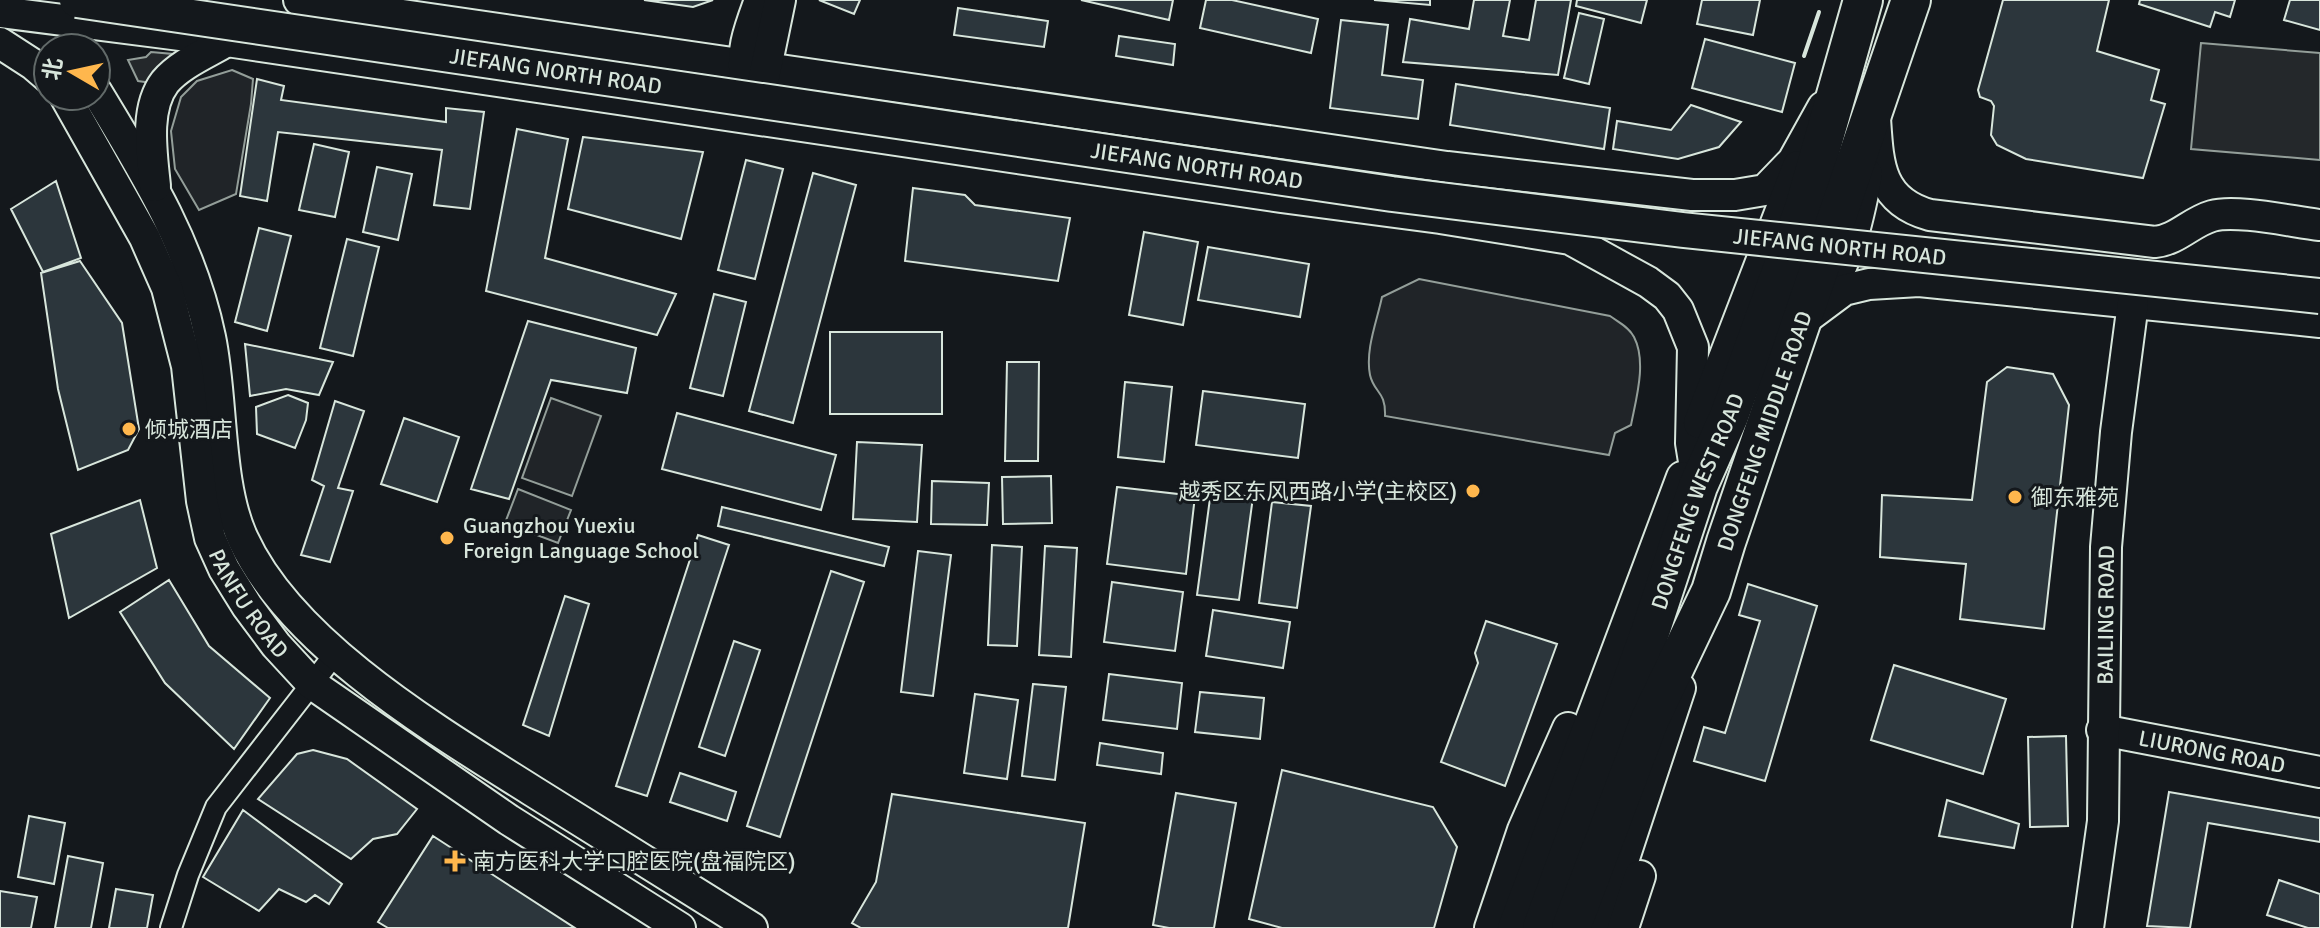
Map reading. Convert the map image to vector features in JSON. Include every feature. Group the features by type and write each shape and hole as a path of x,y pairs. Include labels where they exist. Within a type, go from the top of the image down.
{"highway":[{"path":"1842,72 1863,0"},
{"name":"DONGFENG MIDDLE ROAD","path":"1611,858 1650,719 1711,591 1911,0"},
{"name":"DONGFENG WEST ROAD","path":"1542,928 1650,632 1698,486 1729,416 1804,208 1842,72"},
{"path":"1571,928 1611,858"}],"main road":[{"name":"JIEFANG NORTH ROAD","path":"177,0 697,79 1510,195 1655,213 2320,281"},
{"name":"JIEFANG NORTH ROAD","path":"299,0 1447,167 1692,195 1735,195 1765,190 1793,161 1842,72"},
{"path":"756,120 749,31 760,0"},
{"path":"753,68 780,0"},
{"name":"JIEFANG NORTH ROAD","path":"0,12 1683,230 2320,296"},
{"name":"JIEFANG NORTH ROAD","path":"67,22 227,41 1570,239 1648,282 1667,296 1678,310 1693,347 1691,443 1698,486"},
{"path":"156,195 152,126 161,89 173,74 227,41"},
{"path":"0,43 32,64"},
{"path":"1513,928 1659,543 1691,443 1781,207 1842,72"},
{"path":"1874,110 1882,175 1902,203 1914,211 1997,225 2155,242 2172,238 2198,221 2224,213 2320,225"},
{"name":"PANFU ROAD","path":"79,112 145,238 167,288 187,366 202,501 210,538 224,569 247,606 276,645 312,684 509,820 680,928"},
{"path":"86,112 156,195 176,231 199,289 213,353 231,503 241,537 257,566 294,614 335,654 459,745 752,928"},
{"path":"1570,239 1607,231 1611,226 1614,204 1608,193 1597,186"},
{"path":"2155,242 2151,273 2155,289 2173,307"},
{"path":"1801,322 1844,290 1901,281 1947,282 2320,322"},
{"name":"BAILING ROAD","path":"2088,928 2103,821 2107,533 2116,432 2133,303"},
{"path":"1490,928 1523,830 1556,753 1659,543"},
{"path":"1623,928 1657,821 1711,591"},
{"name":"LIURONG ROAD","path":"2102,730 2320,772"},
{"path":"1601,928 1611,858"}],"street":[{"path":"171,928 188,875 216,807 335,654"}],"shaded area":[{"path":"2201,43 2320,53 2320,160 2191,149"},
{"path":"151,52 173,54 173,64 159,84 138,81 128,60 146,57"},
{"path":"232,70 253,79 236,194 199,210 175,169 171,131 181,97 197,81"},
{"path":"1419,279 1610,316 1626,328 1638,347 1639,381 1631,425 1615,433 1609,455 1385,416 1384,402 1372,381 1369,365 1370,346 1382,297"},
{"path":"551,398 601,416 572,496 522,478"},
{"path":"518,489 571,510 558,543 505,523"}],"building":[{"path":"644,0 713,0 693,7"},
{"path":"819,0 860,0 854,14"},
{"path":"1081,0 1173,0 1169,20"},
{"path":"1206,0 1232,0 1318,19 1311,53 1200,28"},
{"path":"1374,0 1430,0 1430,5"},
{"path":"1474,0 1510,0 1503,36 1529,40 1536,0 1571,0 1558,75 1403,62 1410,19 1469,29"},
{"path":"1577,0 1647,0 1641,23 1576,6"},
{"path":"1702,0 1760,0 1753,35 1697,24"},
{"path":"2003,0 2109,0 2097,51 2159,70 2151,100 2165,104 2143,178 2026,159 1997,145 1991,135 1994,106 1991,101 1980,97 1978,90"},
{"path":"2140,0 2235,0 2230,17 2215,12 2210,27 2139,4"},
{"path":"2290,0 2320,0 2320,30 2284,20"},
{"path":"958,8 1048,21 1044,47 954,35"},
{"path":"1579,13 1604,19 1589,84 1564,78"},
{"path":"1341,20 1388,25 1382,75 1423,80 1418,119 1330,108"},
{"path":"1119,36 1175,44 1173,65 1116,56"},
{"path":"1705,39 1795,63 1782,112 1692,88"},
{"path":"257,79 284,86 281,100 446,122 446,108 484,112 470,209 434,205 442,150 278,132 267,201 240,196"},
{"path":"1456,84 1610,108 1604,149 1450,125"},
{"path":"1691,105 1741,122 1719,147 1678,159 1613,149 1617,121 1671,130"},
{"path":"517,129 568,139 545,258 676,294 657,335 486,291"},
{"path":"583,137 703,152 681,239 568,209"},
{"path":"314,144 349,152 335,217 299,210"},
{"path":"746,160 783,169 755,279 718,270"},
{"path":"377,167 412,174 398,240 363,232"},
{"path":"813,173 856,185 793,423 749,411"},
{"path":"56,181 81,258 43,272 11,209"},
{"path":"913,188 965,195 975,205 1070,218 1058,281 905,261"},
{"path":"259,228 291,236 267,331 235,322"},
{"path":"1144,232 1198,242 1183,325 1129,315"},
{"path":"347,239 379,247 353,356 320,348"},
{"path":"1208,247 1309,264 1300,317 1198,300"},
{"path":"80,261 122,323 139,429 128,450 78,470 58,389 41,273"},
{"path":"714,294 746,302 723,396 690,388"},
{"path":"528,321 636,348 627,393 551,380 509,499 471,489"},
{"path":"830,332 942,332 942,414 830,414"},
{"path":"245,344 333,362 319,395 286,389 250,396"},
{"path":"1007,362 1039,362 1038,461 1005,461"},
{"name":"御东雅苑","path":"2007,367 2053,374 2069,405 2044,629 1960,619 1966,564 1880,557 1882,495 1972,500 1987,382"},
{"path":"1125,382 1172,387 1164,462 1118,457"},
{"path":"1203,391 1305,404 1298,458 1196,445"},
{"path":"288,395 308,403 306,420 295,448 257,434 256,407"},
{"path":"335,401 364,411 338,488 353,491 330,562 301,555 324,486 312,480"},
{"path":"677,413 836,455 821,510 662,469"},
{"path":"404,418 459,437 437,502 381,484"},
{"path":"857,442 922,445 917,522 853,519"},
{"path":"1051,476 1052,523 1003,524 1002,477"},
{"path":"932,481 989,483 987,525 931,524"},
{"path":"1117,487 1195,496 1186,574 1107,564"},
{"path":"1211,491 1253,497 1239,600 1197,595"},
{"path":"140,500 157,568 69,618 51,534"},
{"path":"1272,502 1311,506 1297,608 1259,603"},
{"path":"722,507 889,547 884,566 718,526"},
{"path":"698,535 729,545 647,796 616,786"},
{"path":"992,545 1022,547 1017,646 988,645"},
{"path":"1045,546 1077,548 1071,657 1039,655"},
{"path":"918,551 951,555 933,696 901,692"},
{"path":"831,571 864,582 780,837 747,826"},
{"path":"169,580 209,646 270,698 234,749 165,683 120,612"},
{"path":"1112,582 1183,592 1175,651 1104,642"},
{"path":"1748,584 1817,606 1765,781 1694,761 1704,727 1725,733 1760,621 1739,615"},
{"path":"565,596 589,604 549,736 523,725"},
{"path":"1213,610 1290,622 1283,668 1206,656"},
{"path":"1486,621 1557,644 1505,786 1441,762 1478,663 1475,653"},
{"path":"734,641 760,650 725,756 699,747"},
{"path":"1894,665 2006,699 1983,774 1871,740"},
{"path":"1109,674 1182,683 1177,729 1103,720"},
{"path":"1033,684 1066,687 1055,780 1022,776"},
{"path":"1200,692 1264,698 1260,739 1195,732"},
{"path":"975,694 1018,700 1007,779 964,773"},
{"path":"2066,736 2068,826 2030,827 2028,737"},
{"path":"1100,743 1163,753 1161,774 1097,765"},
{"path":"313,750 347,759 417,809 397,834 373,839 351,859 258,799 297,754"},
{"path":"1282,770 1433,807 1457,847 1434,928 1282,928 1249,919"},
{"path":"680,773 736,792 727,821 670,802"},
{"path":"2169,792 2320,818 2320,842 2208,823 2190,928 2147,926"},
{"path":"1176,793 1236,803 1214,928 1153,925"},
{"path":"892,794 1085,823 1068,928 861,928 852,923 876,882"},
{"path":"1947,800 2019,824 2014,848 1939,836"},
{"path":"243,810 342,884 329,904 315,895 306,902 279,889 259,911 203,877"},
{"path":"29,816 65,823 54,884 18,877"},
{"path":"433,836 575,928 388,928 378,922"},
{"path":"68,856 103,863 91,928 55,928"},
{"path":"2279,880 2320,894 2320,928 2308,928 2267,915"},
{"path":"116,889 153,895 147,928 109,928"},
{"path":"0,891 37,897 31,928 0,928"}],"wall":[{"path":"1804,56 1819,12"}],"place":[{"name":"倾城酒店","path":"129,429"},
{"name":"越秀区东风西路小学(主校区)","path":"1473,491"},
{"name":"御东雅苑","path":"2015,497"},
{"name":"Guangzhou Yuexiu Foreign Language School","path":"447,538"},
{"name":"南方医科大学口腔医院(盘福院区)","path":"455,861"}]}
